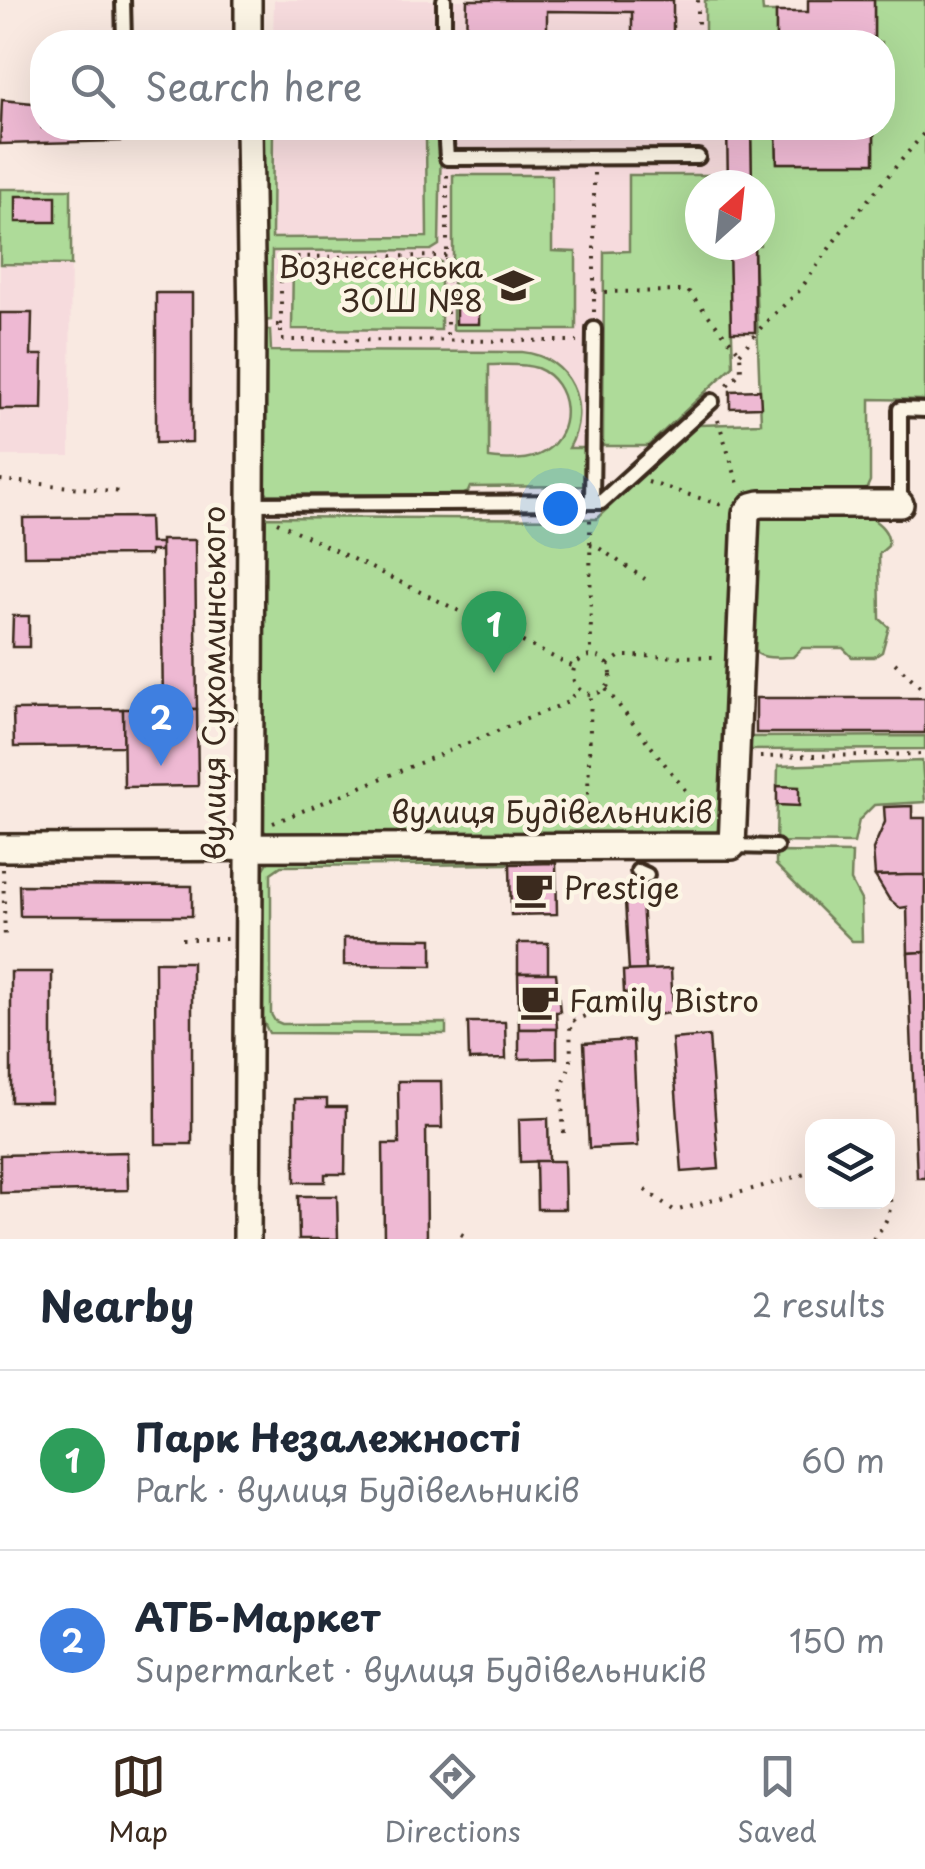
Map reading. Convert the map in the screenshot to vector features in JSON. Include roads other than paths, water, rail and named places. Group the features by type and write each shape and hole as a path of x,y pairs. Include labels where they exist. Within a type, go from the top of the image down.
{"street":[{"path":"248,0 248,30"},
{"name":"вулиця Сухомлинського","path":"247,1239 248,504 252,325 249,140"},
{"name":"вулиця Будівельників","path":"1,848 732,846 747,512 760,504 900,504"}],"lane":[{"path":"123,0 124,30"},
{"path":"444,0 444,30"},
{"path":"446,140 447,158 698,157"},
{"path":"592,502 594,335"},
{"path":"248,504 601,502 712,400"},
{"path":"900,504 900,409 925,410"},
{"path":"732,846 776,847"}],"place":[{"name":"Вознесенська ЗОШ №8","path":"513,285"},
{"name":"Парк Незалежності","path":"494,673"},
{"name":"АТБ-Маркет","path":"161,766"},
{"name":"Prestige","path":"534,889"},
{"name":"Family Bistro","path":"539,1002"}]}
